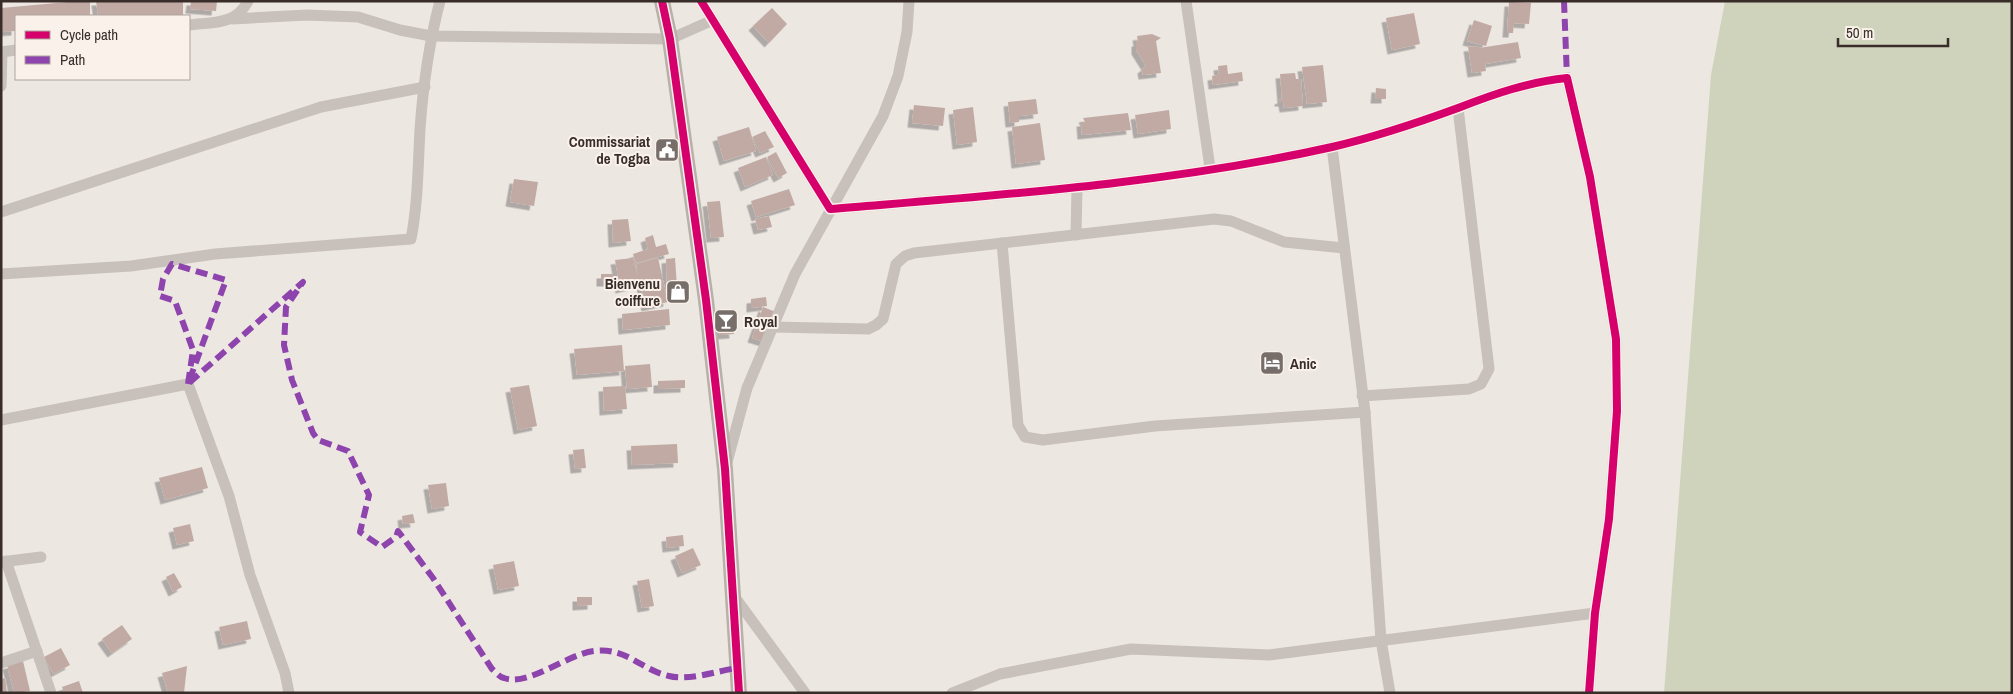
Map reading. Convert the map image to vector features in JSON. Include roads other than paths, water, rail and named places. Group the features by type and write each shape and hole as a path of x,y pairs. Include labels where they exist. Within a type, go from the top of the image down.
{"street":[{"path":"233,19 242,12 248,1"},
{"path":"1,274 132,266 215,254 411,239 417,208 420,128 431,36 440,1"},
{"path":"662,1 670,39 706,300 725,469 739,693"},
{"path":"701,1 830,209"},
{"path":"725,469 747,388 795,274 882,116 895,84 907,32 909,1"},
{"path":"1186,1 1210,168"},
{"path":"190,25 233,19 308,16 358,17 400,30 431,36 670,39 713,20"},
{"path":"1,86 2,52 15,50"},
{"path":"830,209 1077,187 1210,168 1332,147 1396,129 1501,91 1542,81 1567,78 1590,177 1616,339 1617,411 1609,519 1595,613 1589,693"},
{"path":"1,212 321,106 425,87"},
{"path":"1362,396 1469,388 1481,384 1489,369 1458,108"},
{"path":"1332,147 1365,412 1381,640 1390,693"},
{"path":"1076,235 1077,187"},
{"path":"774,326 868,328 876,325 882,319 896,264 904,256 914,253 1214,219 1231,221 1284,242 1344,248"},
{"path":"1002,243 1018,425 1025,437 1043,440 1155,426 1365,412"},
{"path":"1,420 188,384 228,496 250,575 285,673 289,693"},
{"path":"40,557 4,562 51,693"},
{"path":"734,596 805,693"},
{"path":"952,693 1000,674 1131,649 1269,655 1595,613"},
{"path":"1,663 37,651"}],"place":[{"name":"Commissariat de Togba","path":"667,150"},
{"name":"Bienvenu coiffure","path":"678,292"},
{"name":"Royal","path":"726,321"},
{"name":"Anic","path":"1272,363"}]}
